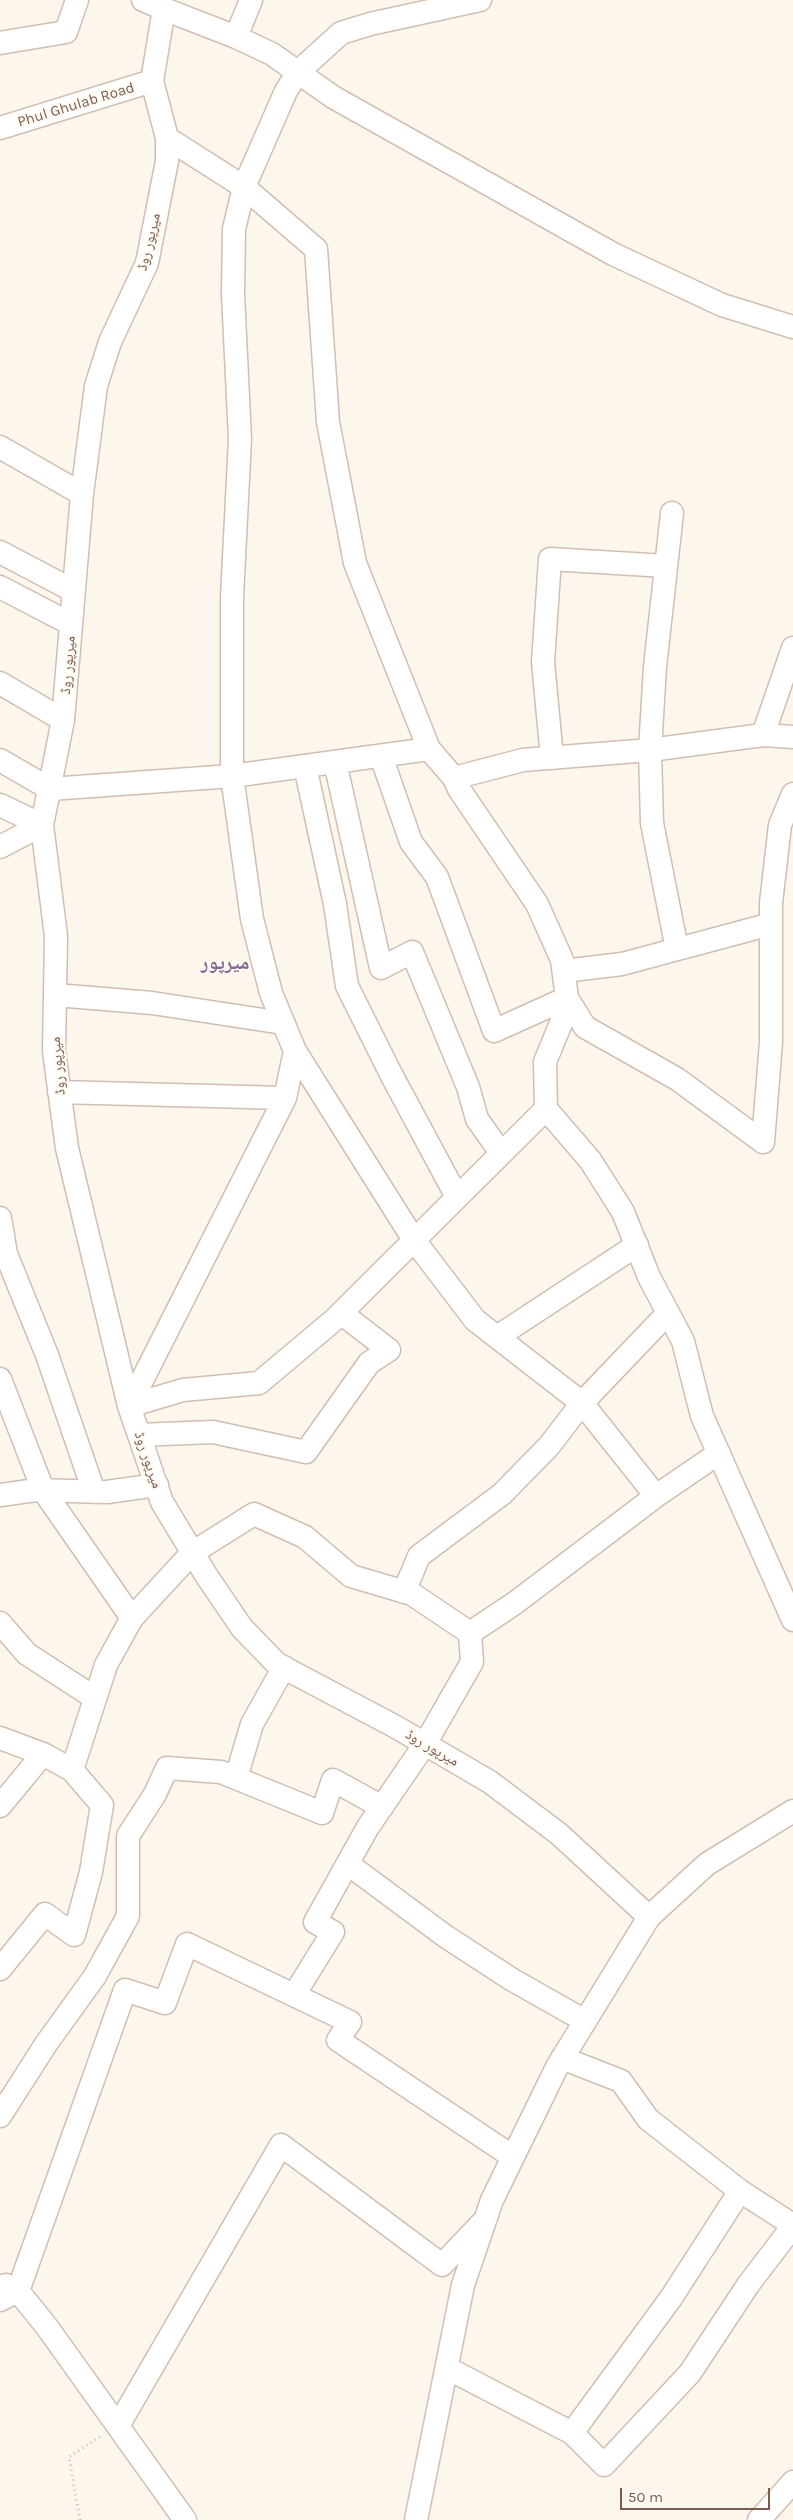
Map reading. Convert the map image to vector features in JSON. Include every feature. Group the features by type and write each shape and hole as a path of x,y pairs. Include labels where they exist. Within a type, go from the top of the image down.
{"street":[{"path":"0,43 66,32 77,0"},
{"path":"143,0 236,37 272,54 342,102 613,254 722,306 793,327"},
{"path":"236,37 251,0"},
{"path":"480,0 370,24 341,33 298,72 286,91 244,187 234,229 233,294 240,439 232,597 232,776 252,919 271,993 295,1051 414,1240 475,1320 582,1403 656,1496"},
{"name":"میرپور روڈ","path":"164,9 152,81 167,138 167,161 147,262 110,342 96,386 82,494 63,720 42,825 56,936 54,1052 67,1148 129,1406 162,1502 192,1553 242,1628 277,1664 425,1744 490,1782 558,1834 649,1917"},
{"name":"Phul Ghulab Road","path":"0,128 152,81"},
{"path":"167,138 244,187 316,249 328,422 355,563 429,749 454,778 459,789 537,904 562,960 567,998 561,1023 545,1062 546,1108 590,1160 623,1212 649,1277 683,1342 702,1416 793,1620"},
{"path":"0,447 82,494"},
{"path":"672,513 655,667 650,750 652,823 677,949"},
{"path":"0,552 74,591"},
{"path":"552,758 543,662 550,558 666,566"},
{"path":"0,587 71,624"},
{"path":"763,735 793,648"},
{"path":"0,683 63,720"},
{"path":"454,778 523,760 650,750 763,735 793,737"},
{"path":"0,760 50,789 232,776 429,749"},
{"path":"380,756 411,842 436,876 494,1031 567,998"},
{"path":"335,762 381,968 412,952 468,1087 477,1120 501,1153"},
{"path":"305,766 335,904 347,986 392,1076 457,1197"},
{"path":"567,998 585,1027 677,1079 764,1142 771,1042 771,924 780,825 793,794"},
{"path":"0,805 42,825"},
{"path":"0,847 42,825"},
{"path":"564,971 622,964 771,924"},
{"path":"56,996 152,1003 284,1023"},
{"path":"129,1406 285,1098 295,1051"},
{"path":"60,1092 285,1098"},
{"path":"129,1406 183,1390 259,1383 341,1313 546,1108"},
{"path":"0,1218 6,1254 47,1355 94,1492"},
{"path":"497,1337 637,1245"},
{"path":"139,1435 213,1432 306,1452 369,1363 389,1350 341,1313"},
{"path":"404,1592 419,1556 502,1494 549,1446 582,1403 668,1313"},
{"path":"0,1379 43,1490 132,1618"},
{"path":"470,1632 515,1603 656,1496 719,1453"},
{"path":"0,1495 43,1490 94,1492 156,1485"},
{"path":"72,1770 106,1665 132,1618 192,1553 254,1514 304,1537 351,1576 412,1594 470,1632"},
{"path":"0,1623 27,1654 95,1698"},
{"path":"294,1995 333,1932 315,1922 368,1827 425,1744 472,1662 470,1632"},
{"path":"236,1778 252,1724 284,1667"},
{"path":"0,1738 43,1754 72,1770 102,1805 91,1872 74,1935 45,1914 0,1969"},
{"path":"0,1806 43,1754"},
{"path":"0,2116 46,2044 95,1976 128,1916 128,1836 155,1794 167,1768 221,1772 322,1813 333,1780 382,1807"},
{"path":"416,2520 464,2285 492,2200 562,2058 649,1917 707,1864 793,1811"},
{"path":"348,1864 446,1936 511,1979 585,2021"},
{"path":"185,2520 118,2426 6,2292 125,1990 165,2003 187,1944 350,2022 338,2040 513,2157"},
{"path":"447,2368 572,2433 604,2465 690,2373 748,2285 793,2226 740,2191 648,2119 621,2081 562,2058"},
{"path":"118,2426 281,2146 442,2265 486,2219"},
{"path":"572,2433 671,2298 740,2191"},
{"path":"759,2520 793,2482"}],"path":[{"path":"80,2520 70,2457 118,2426"}],"district":[{"name":"میرپور","path":"225,963"}]}
